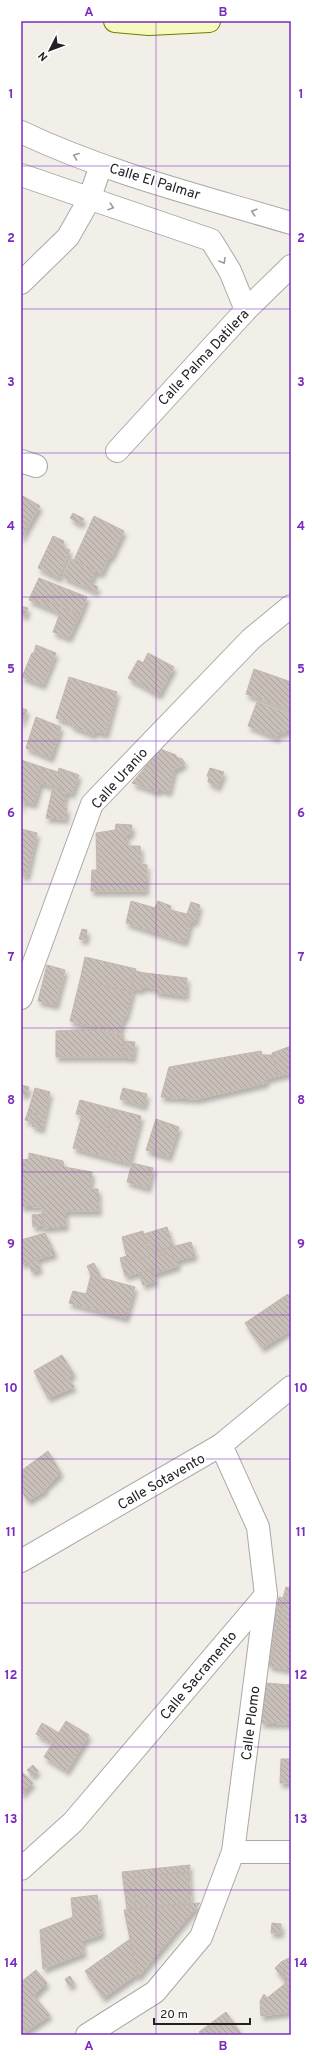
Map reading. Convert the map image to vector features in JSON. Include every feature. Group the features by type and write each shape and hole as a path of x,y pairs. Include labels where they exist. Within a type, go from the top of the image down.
{"main road":[{"path":"115,21 149,24 209,21"}],"street":[{"name":"Calle El Palmar","path":"21,132 101,165 291,223"},
{"path":"21,283 68,237 89,200 101,165"},
{"path":"21,176 211,240 230,271 246,310"},
{"name":"Calle Palma Datilera","path":"117,451 246,310 291,266"},
{"name":"Calle Uranio","path":"21,998 92,804 251,640 291,606"},
{"name":"Calle Sotavento","path":"21,1561 222,1445 291,1387"},
{"path":"222,1445 258,1527 266,1595"},
{"name":"Calle Plomo","path":"87,2035 155,1992 202,1937 233,1852 266,1595"},
{"name":"Calle Sacramento","path":"21,1869 73,1822 266,1595"},
{"path":"233,1852 291,1852"}],"building":[{"path":"21,495 40,506 21,539"},
{"path":"73,513 84,519 80,524 70,518"},
{"path":"94,516 124,531 111,558 109,557 101,574 96,570 74,560"},
{"path":"53,536 64,541 62,547 70,550 59,578 38,568"},
{"path":"71,559 96,570 88,588 63,577"},
{"path":"39,578 87,597 80,615 31,595"},
{"path":"90,583 98,587 95,592 88,588"},
{"path":"31,595 80,615 69,638 53,632 60,613 29,600"},
{"path":"21,606 28,608 25,616 21,614"},
{"path":"36,645 56,653 43,685 22,677 32,653 34,653"},
{"path":"148,653 174,667 159,695 128,678 138,660 143,663"},
{"path":"254,669 291,682 291,711 246,694"},
{"path":"69,677 117,692 106,734 94,731 94,735 71,726 72,723 56,718"},
{"path":"257,702 291,715 291,731 286,730 284,734 279,732 277,738 248,726"},
{"path":"21,708 27,710 21,724"},
{"path":"36,717 61,727 51,758 26,748"},
{"path":"160,749 176,755 176,757 182,759 185,763 177,769 175,767 169,792 159,789 158,792 132,783"},
{"path":"21,760 45,768 34,804 23,801 21,809"},
{"path":"45,768 58,772 59,768 79,775 72,794 39,782"},
{"path":"210,768 224,772 218,787 208,782 209,777 207,776"},
{"path":"53,787 66,792 63,808 67,808 66,819 46,818"},
{"path":"116,824 132,825 131,834 126,835 128,846 140,846 141,864 147,865 146,891 91,891 92,870 97,870 96,833 115,830"},
{"path":"21,829 37,833 27,876 21,875"},
{"path":"131,901 155,908 158,901 171,906 170,910 187,914 191,902 200,905 195,922 191,921 185,942 126,923"},
{"path":"82,929 87,930 86,940 79,939"},
{"path":"85,957 136,969 131,992 80,980"},
{"path":"47,965 65,970 56,1005 38,1001"},
{"path":"135,971 145,973 141,990 131,988"},
{"path":"145,973 187,978 186,996 155,992 156,988 142,987"},
{"path":"80,980 131,992 133,990 120,1033 70,1021"},
{"path":"93,1029 124,1036 122,1057 56,1057 56,1031"},
{"path":"124,1041 135,1042 133,1058 122,1057"},
{"path":"291,1046 291,1073 278,1076 272,1053"},
{"path":"261,1051 262,1055 272,1055 278,1076 266,1079 266,1083 197,1099 161,1097 169,1067"},
{"path":"21,1085 29,1087 26,1095 21,1093"},
{"path":"35,1088 50,1092 43,1123 35,1121 37,1114 28,1112"},
{"path":"123,1088 147,1094 144,1106 120,1099"},
{"path":"80,1100 114,1109 105,1143 117,1146 113,1159 73,1148 82,1115 76,1114"},
{"path":"114,1109 141,1116 129,1163 113,1159 117,1146 105,1143"},
{"path":"28,1112 37,1114 35,1121 43,1123 42,1129 32,1126 33,1122 25,1120"},
{"path":"156,1119 179,1127 169,1157 146,1150"},
{"path":"29,1153 63,1161 64,1167 92,1172 90,1189 98,1189 99,1211 65,1211 66,1226 43,1228 42,1207 21,1206 21,1160 29,1159"},
{"path":"132,1163 153,1168 148,1188 127,1182"},
{"path":"42,1214 43,1226 33,1227 32,1215"},
{"path":"167,1227 173,1246 149,1253 144,1234"},
{"path":"143,1231 150,1257 128,1262 122,1237"},
{"path":"45,1233 55,1254 21,1264 21,1240"},
{"path":"191,1242 195,1256 174,1261 171,1247"},
{"path":"171,1247 174,1261 177,1261 178,1266 153,1274 152,1270 125,1276 120,1258 127,1256 128,1262 150,1257 149,1253 156,1251 158,1256 165,1254 164,1249"},
{"path":"164,1249 165,1254 158,1256 156,1251"},
{"path":"37,1259 40,1269 32,1272 28,1262"},
{"path":"94,1263 101,1278 91,1275 87,1266"},
{"path":"152,1270 156,1281 143,1285 139,1273"},
{"path":"91,1275 135,1287 126,1318 69,1303 73,1291 86,1294"},
{"path":"288,1294 291,1299 291,1330 262,1348 245,1323"},
{"path":"62,1355 74,1374 68,1377 74,1387 48,1398 34,1371"},
{"path":"48,1451 61,1473 44,1489 46,1490 28,1501 21,1490 21,1471"},
{"path":"286,1587 291,1588 291,1590 288,1601 284,1600 270,1666 268,1664 279,1597 283,1598"},
{"path":"284,1600 291,1601 291,1670 270,1666"},
{"path":"266,1683 291,1685 291,1724 261,1723"},
{"path":"66,1721 89,1735 67,1771 44,1757"},
{"path":"42,1723 59,1733 53,1744 36,1734"},
{"path":"281,1759 291,1759 291,1783 280,1783"},
{"path":"33,1765 38,1771 32,1776 27,1770"},
{"path":"21,1771 33,1783 21,1795"},
{"path":"190,1865 189,1872 134,1877 136,1908 127,1909 122,1872"},
{"path":"189,1872 191,1903 136,1908 134,1877"},
{"path":"97,1895 102,1934 82,1941 84,1953 43,1969 40,1930 73,1917 71,1898"},
{"path":"200,1903 138,1977 124,1910"},
{"path":"272,1923 281,1924 281,1933 271,1933"},
{"path":"130,1939 137,1974 103,1998 85,1971"},
{"path":"291,1957 291,1966 283,1968 286,1983 275,1968 281,1962"},
{"path":"291,1966 291,2004 283,1968"},
{"path":"36,1970 47,1983 34,1996 50,2015 21,2035 21,1982"},
{"path":"70,1976 74,1983 69,1986 65,1979"},
{"path":"286,1983 291,2004 289,2008 291,2012 261,2016 260,2001 264,1994 267,1998"},
{"path":"226,2012 242,2035 202,2035 199,2032"}]}
